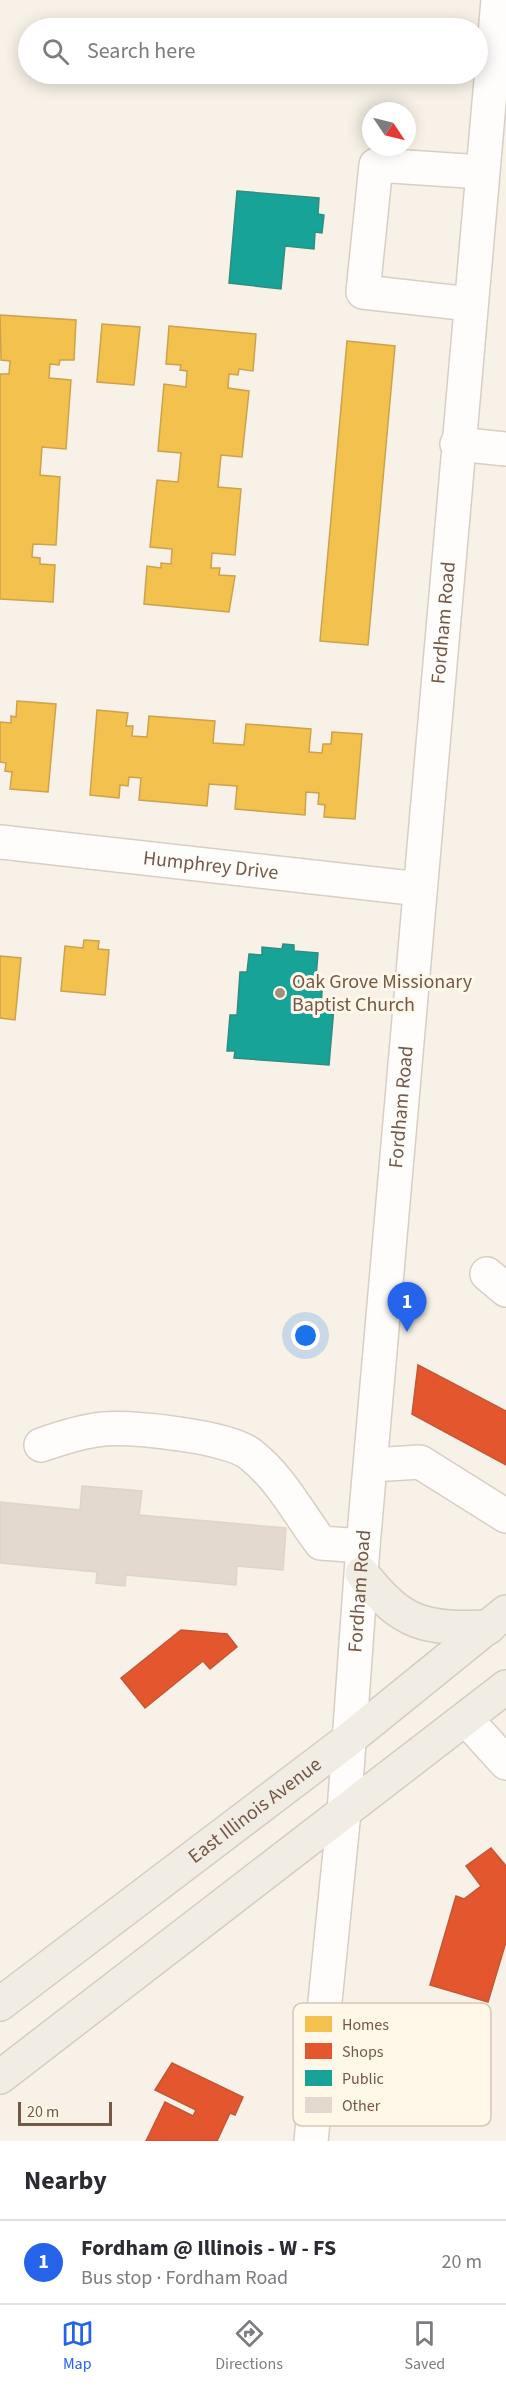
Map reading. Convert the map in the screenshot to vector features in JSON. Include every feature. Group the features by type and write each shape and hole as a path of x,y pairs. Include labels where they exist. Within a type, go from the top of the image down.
{"main road":[{"path":"363,1560 382,1599 400,1613 430,1627 497,1620"},
{"name":"East Illinois Avenue","path":"0,2004 348,1740 497,1620"},
{"path":"0,2077 506,1687"}],"street":[{"name":"Fordham Road","path":"325,2003 344,1812 348,1740 457,444 498,0"},
{"path":"470,304 363,292 376,165 482,172"},
{"path":"457,444 506,449"},
{"name":"Humphrey Drive","path":"0,842 420,889"},
{"path":"41,1445 67,1436 102,1429 129,1429 206,1438 248,1452 268,1470 321,1543 363,1560"},
{"path":"372,1465 420,1462 506,1516"},
{"path":"466,1719 506,1763"},
{"name":"Fordham Road","path":"311,2141 313,2126"}],"building: Homes":[{"path":"0,315 76,320 74,360 60,360 59,365 50,364 49,378 71,380 66,449 42,447 40,475 60,477 56,545 33,544 32,557 40,558 40,564 55,565 53,602 0,599 0,374 9,374 10,361 1,360"},
{"path":"102,324 140,327 134,385 97,382"},
{"path":"169,326 256,334 253,371 239,369 238,375 229,374 228,388 249,391 242,457 221,455 218,487 241,489 235,555 212,553 211,568 220,568 219,575 235,576 229,612 144,604 147,566 161,568 161,563 171,564 172,549 150,547 157,480 178,482 181,453 158,451 164,384 186,387 187,371 180,370 181,365 166,364"},
{"path":"347,341 395,346 368,645 320,641"},
{"path":"17,701 56,704 48,792 10,789 12,772 5,771 6,763 0,762 0,722 11,723 11,716 16,717"},
{"path":"97,710 128,713 126,726 133,726 132,736 147,737 149,716 215,721 213,743 244,745 246,724 311,729 309,752 322,753 323,744 331,744 332,732 362,734 355,819 324,817 325,805 318,804 319,793 306,792 305,815 235,809 237,786 209,784 207,806 139,800 141,778 129,777 128,786 120,785 119,798 90,795"},
{"path":"84,940 99,941 98,949 109,950 105,995 61,991 65,946 83,948"},
{"path":"0,956 21,958 15,1020 0,1018"}],"building: Shops":[{"path":"418,1365 506,1411 506,1465 412,1414"},
{"path":"181,1630 227,1634 237,1647 210,1669 203,1661 145,1708 121,1678"},
{"path":"491,1848 506,1866 506,1942 488,2002 430,1985 456,1896 464,1899 481,1886 466,1866"},
{"path":"172,2063 243,2097 235,2115 230,2113 217,2141 146,2141 165,2102 193,2116 196,2110 155,2090"}],"building: Public":[{"path":"237,191 319,198 318,214 324,215 322,233 315,232 314,249 285,246 281,289 229,283"},
{"name":"Oak Grove Missionary Baptist Church","path":"283,944 294,945 294,951 318,953 316,978 323,979 321,1006 334,1007 329,1065 234,1058 235,1051 227,1051 230,1015 237,1015 240,972 247,972 249,954 262,955 262,947 282,949"}],"building: Other":[{"path":"82,1486 142,1491 139,1515 286,1528 283,1570 237,1566 236,1585 126,1575 125,1586 96,1583 97,1572 0,1563 0,1502 80,1510"}],"place":[{"name":"Oak Grove Missionary Baptist Church","path":"280,993"},
{"name":"Fordham @ Illinois - W - FS","path":"407,1332"}]}
